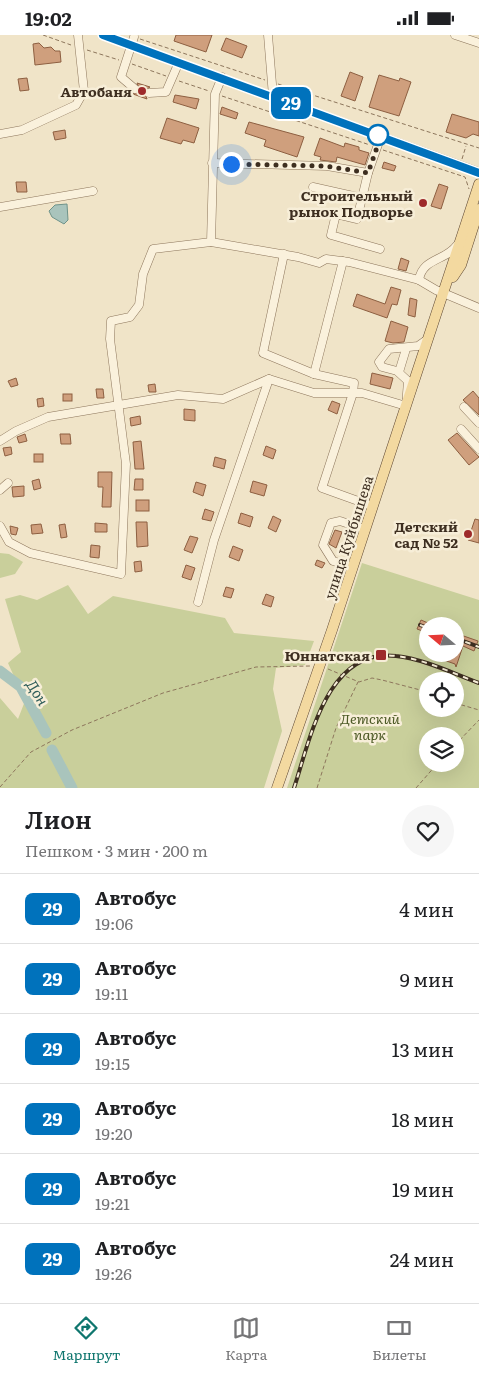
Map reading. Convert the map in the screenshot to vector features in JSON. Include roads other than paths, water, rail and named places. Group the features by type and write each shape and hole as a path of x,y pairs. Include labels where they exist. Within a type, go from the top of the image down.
{"main road":[{"path":"443,293 479,184"},
{"path":"443,293 461,265 479,209"},
{"name":"улица Куйбышева","path":"277,788 320,666 443,293"}],"street":[{"path":"0,134 22,129 64,112 76,105 84,91 81,48 78,35"},
{"path":"103,35 132,41 180,62 479,173"},
{"path":"268,35 273,96"},
{"path":"455,35 479,43"},
{"path":"132,41 121,77 135,89"},
{"path":"149,93 166,92 180,62"},
{"path":"211,242 215,93 222,77"},
{"path":"380,249 331,235 336,214 357,219 368,173 381,136"},
{"path":"212,163 326,166 368,173"},
{"path":"314,187 362,198"},
{"path":"0,207 93,191"},
{"path":"419,280 420,271 426,264 453,250 461,239"},
{"path":"0,526 9,542 30,553 121,574 126,464 110,339 111,321 130,317 139,305 143,274 153,249 211,242 284,254 320,263 326,259 343,261 419,280 443,293 479,307"},
{"path":"284,254 263,353 314,374 354,383 353,393 322,488 372,506"},
{"path":"314,374 343,261"},
{"path":"0,441 16,431 48,417 178,395 223,399 269,379 314,393 362,393 406,406 408,381 399,372 382,367 379,362 389,349 406,349 418,346 428,339"},
{"path":"399,372 406,349"},
{"path":"198,602 214,540 269,379"},
{"path":"464,407 479,423"},
{"path":"461,429 479,449"},
{"path":"0,490 8,483"},
{"path":"352,567 333,561 323,545 325,538 331,523 340,521 364,529"}],"water":[{"path":"67,204 68,220 64,224 52,217 49,211 55,205"}],"waterway":[{"name":"Дон","path":"0,671 21,687 46,733"},
{"name":"Дон","path":"52,750 72,788"}],"railway":[{"path":"464,641 479,647"},
{"path":"294,788 315,723 325,701 338,681 353,666 372,657 396,656 427,663 479,683"}],"place":[{"name":"Автобаня","path":"142,91"},
{"name":"Строительный рынок Подворье","path":"423,203"},
{"name":"Детский сад № 52","path":"468,534"},
{"name":"Юннатская","path":"381,655"}],"park label":[{"name":"Детский парк","path":"370,726"}]}
